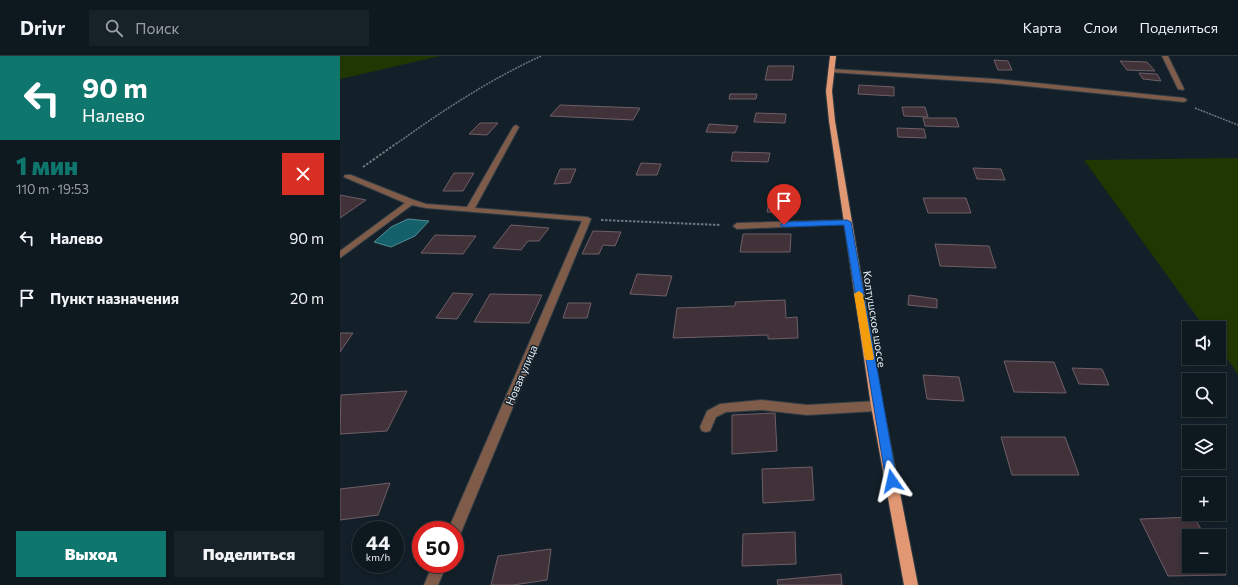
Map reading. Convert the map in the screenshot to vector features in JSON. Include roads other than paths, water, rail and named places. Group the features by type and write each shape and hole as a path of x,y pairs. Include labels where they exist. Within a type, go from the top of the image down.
{"main road":[{"name":"Колтушское шоссе","path":"833,56 829,92 832,121 847,222 878,406 911,585"}],"street":[{"path":"1165,56 1181,88"},
{"path":"831,71 995,81 1184,100"},
{"path":"348,177 411,202 426,206 470,209 516,127"},
{"path":"340,255 411,202"},
{"name":"Новая улица","path":"459,521 587,219 470,209"},
{"path":"737,226 847,222"},
{"path":"706,427 710,414 724,407 761,405 807,410 878,406"},
{"path":"431,585 436,573"}],"water":[{"path":"408,219 429,221 415,236 391,247 374,242 391,227"}]}
